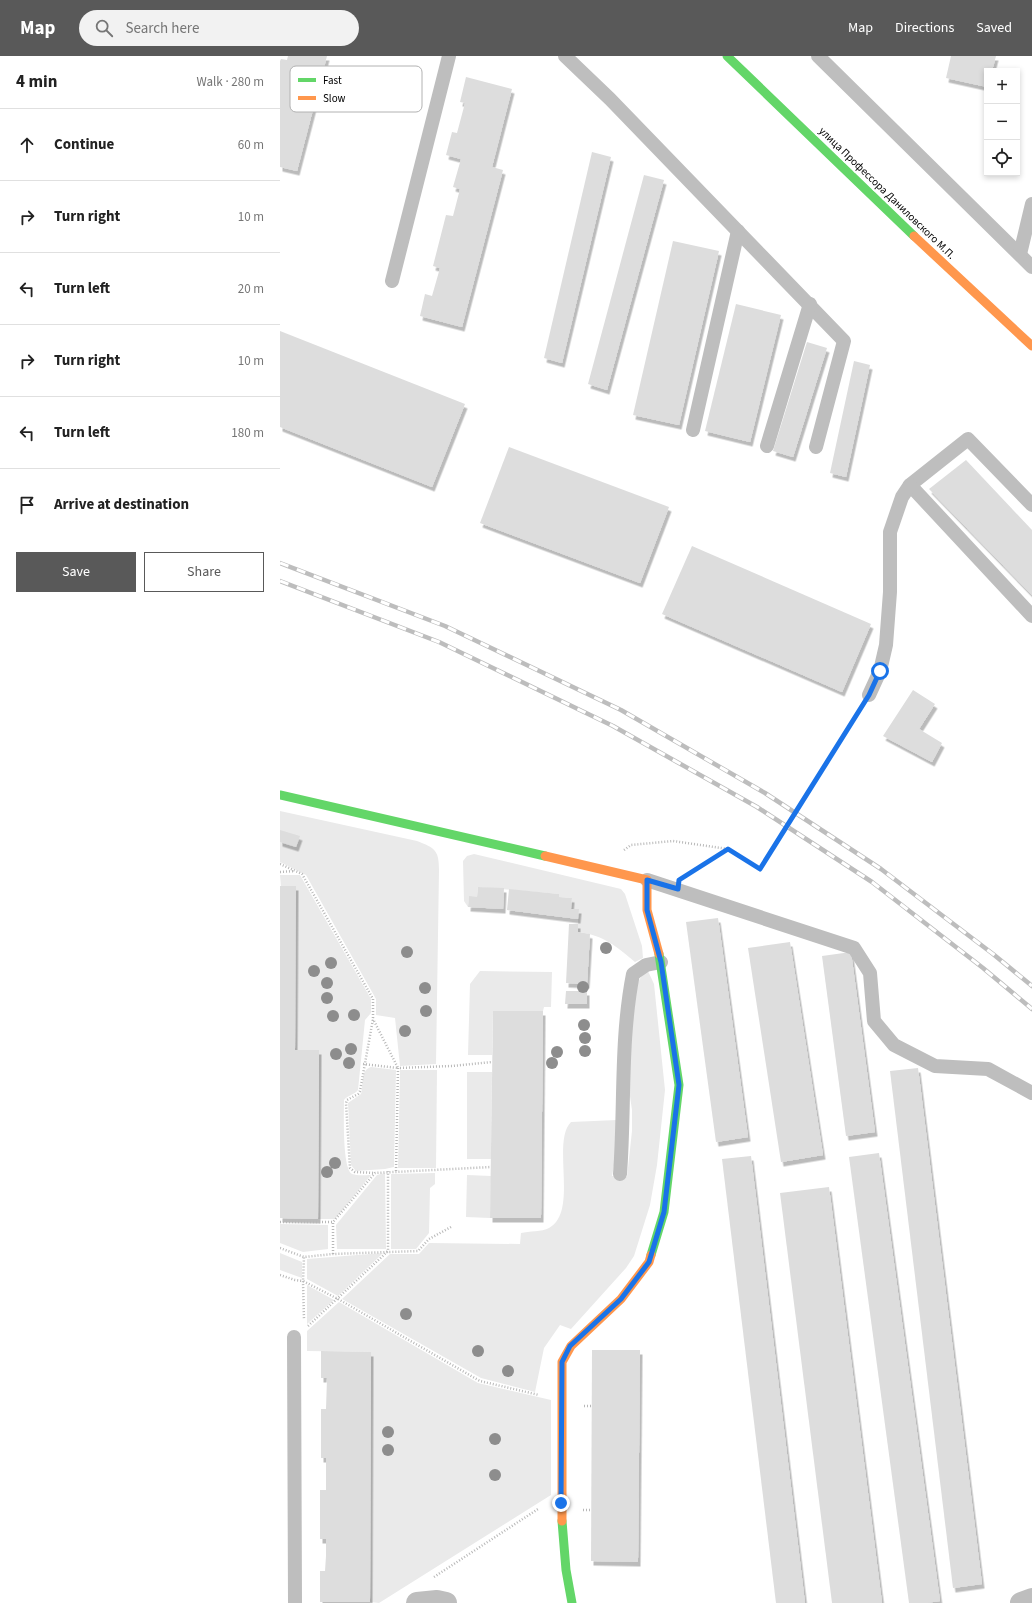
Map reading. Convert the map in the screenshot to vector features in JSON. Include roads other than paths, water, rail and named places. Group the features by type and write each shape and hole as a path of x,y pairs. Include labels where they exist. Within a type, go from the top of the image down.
{"street":[{"name":"улица Профессора Даниловского М.П.","path":"727,56 951,272 1032,346"},
{"path":"280,795 647,880 647,910 661,962 679,1085 664,1212 649,1262 621,1299 570,1346 562,1362 562,1548 566,1579 572,1603"},
{"path":"1021,1603 1032,1599"},
{"path":"417,1603 437,1601 446,1603"}],"lane":[{"path":"392,281 449,56"},
{"path":"565,56 610,99 810,304 844,341 816,447"},
{"path":"818,56 1032,267"},
{"path":"1020,254 1032,204"},
{"path":"693,430 738,231"},
{"path":"767,446 810,304"},
{"path":"869,695 880,671 886,644 890,592 890,532 902,497 910,485 968,439 1032,505"},
{"path":"910,485 1032,616"},
{"path":"647,880 854,948 870,972 874,1021 894,1045 935,1066 988,1069 1032,1093"},
{"path":"620,1174 623,1132 623,1083 628,1002 633,974 646,965 661,962"},
{"path":"295,1603 299,1334"}],"railway":[{"path":"280,563 445,626 621,710 765,793 881,869 993,954 1032,986"},
{"path":"280,581 439,642 613,726 757,807 872,882 983,968 1032,1009"}]}
